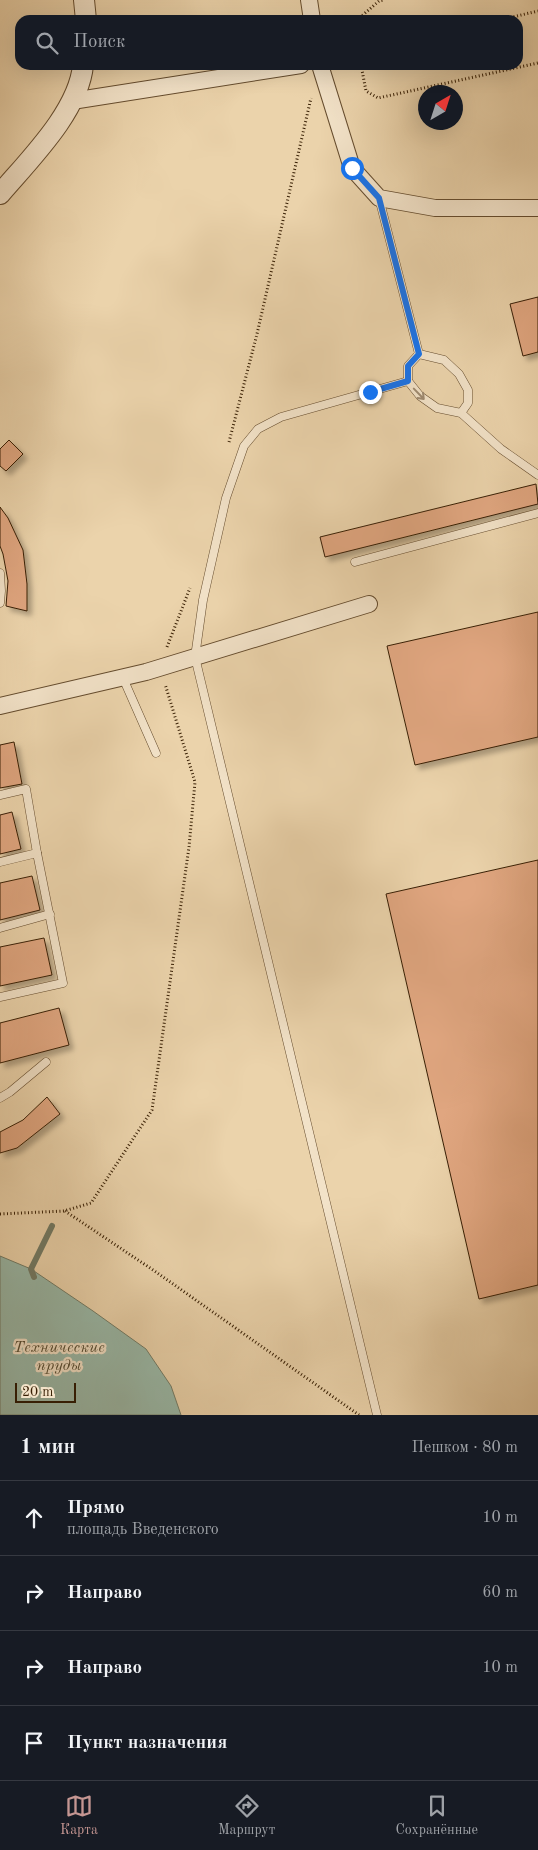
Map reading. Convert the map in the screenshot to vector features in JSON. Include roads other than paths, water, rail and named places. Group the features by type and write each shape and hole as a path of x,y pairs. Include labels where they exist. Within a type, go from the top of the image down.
{"street":[{"path":"84,0 86,15"},
{"path":"309,0 311,15"},
{"path":"0,194 47,140 72,102 82,70"},
{"path":"72,102 270,70"},
{"path":"322,70 352,168 379,198 435,208 538,208"},
{"path":"0,706 123,678 369,604"}],"lane":[{"path":"379,198 419,354"},
{"path":"419,354 408,366 408,381 420,396 437,408 461,413 501,449 538,475"},
{"path":"419,354 444,360 459,374 468,390 468,403 461,413"},
{"path":"377,1415 195,657 203,600 226,498 244,446 258,429 281,417 408,381"},
{"path":"355,562 538,513"},
{"path":"0,573 0,603"},
{"path":"123,678 156,753"},
{"path":"0,795 26,789 63,983 0,997"},
{"path":"0,862 37,853"},
{"path":"0,928 50,914"},
{"path":"0,1098 46,1062"}],"water":[{"name":"Технические пруды","path":"0,1256 31,1269 146,1349 171,1386 181,1415 0,1415"}],"waterway":[{"path":"34,1277 31,1269 52,1226"}]}
